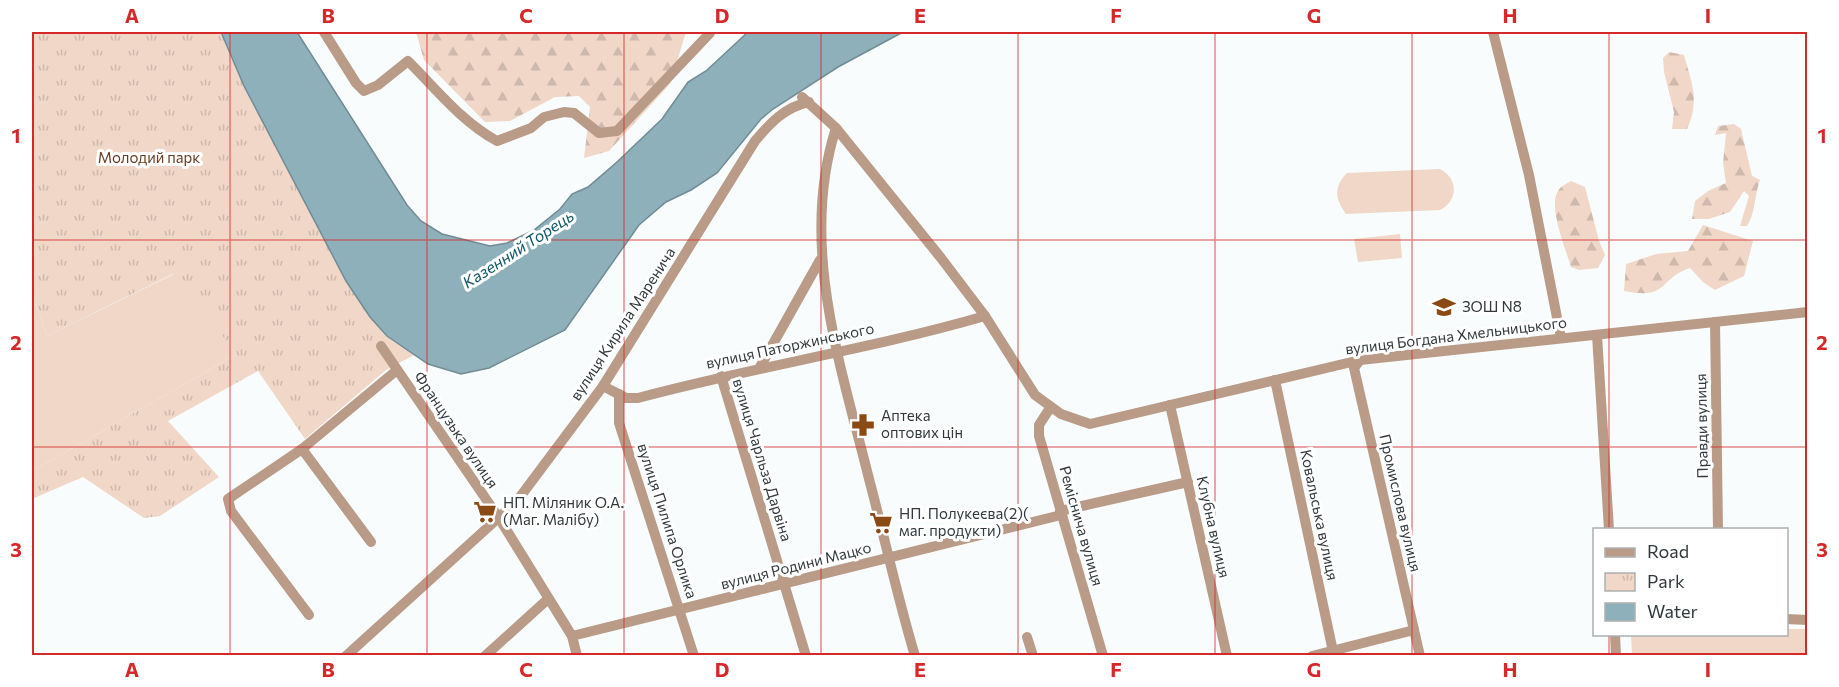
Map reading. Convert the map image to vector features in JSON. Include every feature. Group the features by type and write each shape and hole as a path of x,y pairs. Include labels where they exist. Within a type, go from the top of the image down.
{"street":[{"path":"324,32 356,83 364,91 378,85 408,61 429,86 479,131 497,141 531,128 544,117 564,112 574,113 599,133 617,131 710,33 708,32"},
{"path":"1493,32 1529,176 1561,338"},
{"name":"вулиця Богдана Хмельницького","path":"806,100 836,128 985,316 1035,395 1050,408 1090,424 1360,360 1808,312"},
{"name":"вулиця Кирила Маренича","path":"346,656 517,501 603,386 755,141 780,115 806,100"},
{"path":"836,128 826,159 820,260 837,354 915,656"},
{"path":"760,367 820,260"},
{"name":"вулиця Паторжинського","path":"603,386 619,394 638,398 760,367 837,354 985,316"},
{"name":"Правди вулиця","path":"1715,322 1718,528"},
{"path":"1597,335 1609,528"},
{"name":"Французька вулиця","path":"381,346 499,518 572,636 577,656"},
{"name":"Промислова вулиця","path":"1360,360 1354,368 1420,656"},
{"path":"309,615 231,511 228,499 302,450 397,369"},
{"name":"вулиця Чарльза Дарвіна","path":"721,376 806,656"},
{"name":"Ковальська вулиця","path":"1275,380 1333,653"},
{"name":"вулиця Пилипа Орлика","path":"619,394 619,423 694,656"},
{"name":"Клубна вулиця","path":"1170,405 1227,656"},
{"name":"Реміснича вулиця","path":"1050,408 1039,424 1039,436 1103,656"},
{"path":"302,450 371,542"},
{"name":"вулиця Родини Мацко","path":"572,636 1188,482"},
{"path":"485,656 548,599"},
{"path":"1788,619 1808,620"},
{"path":"1312,656 1333,653 1414,630"},
{"path":"1615,636 1616,656"},
{"path":"1027,637 1033,656"}],"green space":[{"name":"Молодий парк","path":"32,32 221,32 260,114 336,261 362,303 378,323 414,355 386,370 305,439 258,371 168,421 219,477 160,516 144,518 83,477 32,499 32,471 237,354 173,274 47,336 32,291"},
{"path":"416,32 686,32 670,84 609,151 584,158 590,107 579,96 555,97 510,121 485,122 424,60"},
{"path":"1669,52 1684,55 1692,84 1693,110 1687,129 1672,129 1674,112 1664,72 1663,58"},
{"path":"1734,124 1741,129 1752,176 1760,180 1750,221 1747,226 1740,226 1749,196 1744,191 1730,212 1709,219 1692,219 1695,201 1708,191 1726,183 1723,163 1726,133 1715,135 1718,126"},
{"path":"1440,169 1451,178 1454,190 1450,201 1440,210 1346,214 1338,198 1339,183 1347,173"},
{"path":"1571,181 1585,187 1599,241 1605,255 1598,268 1579,270 1571,267 1562,240 1555,200 1559,189"},
{"path":"1703,225 1753,241 1744,276 1715,290 1703,282 1690,268 1672,278 1656,291 1639,293 1624,291 1626,264 1656,254 1688,251"},
{"path":"1400,234 1402,258 1358,262 1354,239"},
{"path":"174,274 237,354 32,471 32,291 47,336"},
{"path":"1788,629 1807,629 1807,655 1632,655 1631,636 1788,636"}],"water":[{"name":"Казенний Торець","path":"221,32 297,32 407,205 421,221 442,234 490,246 507,243 534,230 560,209 572,194 588,187 662,119 688,82 706,71 748,32 903,32 838,67 773,109 761,119 717,173 691,190 666,202 639,225 565,330 489,368 461,374 428,364 387,336 370,317 346,281 244,86"}],"place":[{"name":"ЗОШ N8","path":"1444,307"},
{"name":"Аптека оптових цін","path":"863,425"},
{"name":"НП. Міляник О.А. (Маг. Малібу)","path":"485,512"},
{"name":"НП. Полукеєва(2)( маг. продукти)","path":"881,523"}]}
